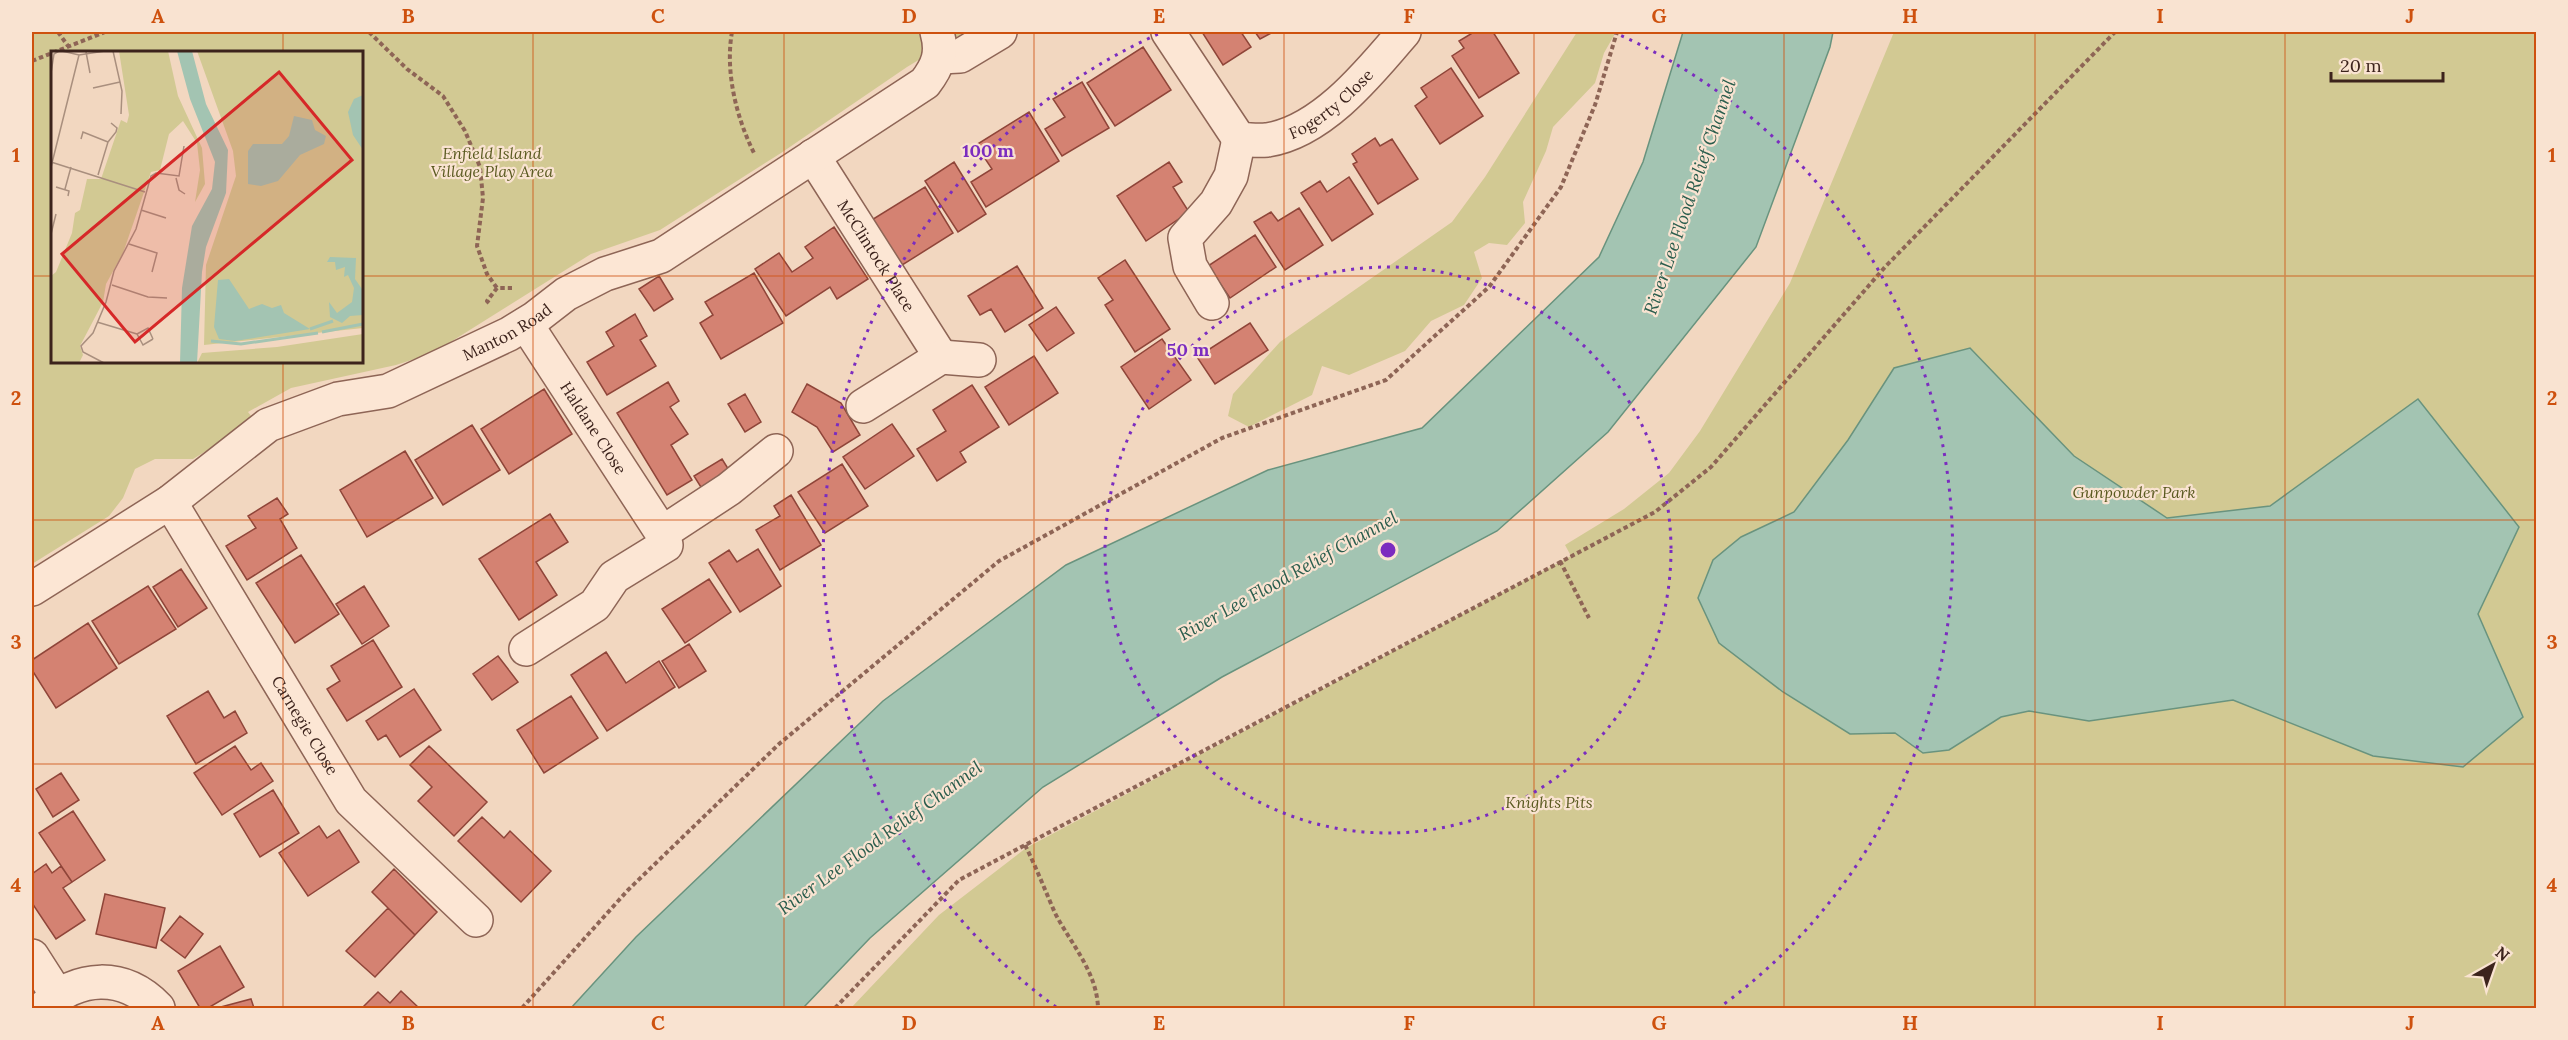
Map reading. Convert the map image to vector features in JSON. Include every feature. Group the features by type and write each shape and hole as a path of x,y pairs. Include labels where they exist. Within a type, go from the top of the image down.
{"street":[{"path":"938,44 960,56 1000,32"},
{"path":"1168,32 1239,139 1231,176 1216,203 1185,238 1190,266 1212,303"},
{"name":"Fogerty Close","path":"1239,139 1265,141 1288,135 1328,110 1362,81 1404,32"},
{"name":"Manton Road","path":"32,589 170,502 268,425 338,399 388,391 449,364 526,324 566,294 605,274 661,256 925,83 936,69 938,44"},
{"name":"McClintock Place","path":"813,156 940,357"},
{"name":"Haldane Close","path":"526,324 662,533"},
{"path":"863,406 940,357 979,360"},
{"path":"526,649 595,605 615,577 666,545 662,533 729,489 776,451"},
{"name":"Carnegie Close","path":"170,502 351,801 476,920"},
{"path":"32,956 50,1002 79,985 103,982 127,986 148,998 158,1008"}],"path":[{"path":"58,32 68,46"},
{"path":"56,51 105,32"},
{"path":"369,32 407,69 443,96 465,131 480,167 483,198 477,246 487,274 497,288"},
{"path":"732,32 729,50 735,101 751,146 770,184"},
{"path":"522,1008 628,891 779,744 999,561 1222,438 1386,380 1490,287 1561,187 1595,105 1617,32"},
{"path":"835,1008 959,880 1655,512 1711,467 1885,267 2115,32"},
{"path":"32,61 51,53"},
{"path":"1560,561 1589,618"},
{"path":"1025,845 1056,914 1088,969 1098,996 1098,1008"}],"green space":[{"name":"Enfield Island Village Play Area","path":"32,32 965,32 907,67 781,153 660,230 591,254 433,353 396,365 291,388 248,412 255,421 193,459 155,459 135,469 123,498 109,516 32,564"},
{"path":"1577,32 1616,32 1604,53 1595,83 1553,127 1546,151 1523,202 1525,223 1507,245 1489,243 1474,252 1482,278 1464,305 1431,321 1405,351 1349,375 1322,366 1312,395 1249,427 1228,416 1233,394 1280,342 1452,222 1485,177"},
{"name":"Gunpowder Park","path":"1894,32 2536,32 2536,1008 851,1008 939,915 1026,848 1571,556 1565,545 1624,509 1669,473 1700,431 1790,283"}],"water":[{"name":"River Lee Flood Relief Channel","path":"1683,32 1833,32 1830,47 1756,247 1608,432 1497,531 1222,677 1043,787 870,938 803,1008 571,1008 636,937 883,701 1066,565 1268,470 1422,428 1599,257 1643,162"},
{"path":"1970,348 2074,456 2167,518 2270,506 2418,399 2519,527 2478,614 2523,717 2463,767 2373,756 2233,700 2089,721 2029,711 2001,717 1949,750 1923,753 1895,733 1850,734 1783,692 1719,643 1698,598 1713,560 1741,537 1794,512 1848,440 1894,368"}],"building":[{"path":"1202,32 1241,32 1251,47 1223,65"},
{"path":"1255,32 1273,32 1260,39"},
{"path":"1474,32 1493,32 1519,73 1479,98 1452,56 1464,48 1459,41"},
{"path":"1143,47 1171,90 1115,126 1087,83"},
{"path":"1451,68 1483,116 1440,144 1415,106 1427,97 1421,88"},
{"path":"1082,82 1109,128 1062,156 1045,129 1065,117 1053,99"},
{"path":"1029,112 1059,161 986,207 971,182 992,169 976,145"},
{"path":"1375,138 1380,146 1392,139 1418,179 1378,204 1353,164 1357,162 1352,154"},
{"path":"954,162 986,214 958,232 925,181"},
{"path":"1169,162 1182,182 1173,187 1189,212 1146,241 1117,196"},
{"path":"1349,177 1373,214 1332,241 1301,193 1320,181 1327,192"},
{"path":"925,187 953,233 899,267 870,221"},
{"path":"1299,208 1323,245 1285,270 1254,222 1271,212 1278,221"},
{"path":"834,227 868,279 837,299 830,287 786,316 755,269 779,253 792,272 813,258 805,247"},
{"path":"1255,235 1276,267 1230,298 1208,266"},
{"path":"1125,260 1170,329 1135,352 1105,305 1113,300 1098,278"},
{"path":"1017,266 1043,308 1005,332 991,309 980,315 968,296"},
{"path":"754,273 783,323 721,359 700,323 713,315 705,302"},
{"path":"659,276 673,299 654,311 639,289"},
{"path":"1056,307 1074,333 1047,351 1029,325"},
{"path":"635,314 647,336 640,340 656,366 607,395 587,362 614,346 606,332"},
{"path":"1250,323 1268,350 1215,384 1197,357"},
{"path":"1162,339 1191,380 1149,409 1121,367"},
{"path":"1034,356 1058,393 1009,425 985,387"},
{"path":"668,382 679,401 670,407 688,434 671,445 692,480 667,495 617,413"},
{"path":"807,384 841,403 860,435 833,452 817,427 792,412"},
{"path":"972,385 999,427 960,452 966,462 937,481 917,449 946,431 933,410"},
{"path":"544,389 572,434 509,474 481,429"},
{"path":"745,394 761,422 745,432 728,404"},
{"path":"892,424 914,456 865,489 843,457"},
{"path":"472,425 500,470 443,505 415,460"},
{"path":"405,451 433,498 367,537 340,490"},
{"path":"722,459 732,475 704,492 694,476"},
{"path":"842,464 868,506 825,533 798,492"},
{"path":"791,495 821,545 780,570 756,530 780,516 774,506"},
{"path":"277,498 288,514 280,519 297,548 247,580 226,546 256,528 248,516"},
{"path":"550,514 568,542 536,562 557,595 519,620 479,559"},
{"path":"758,549 781,586 740,612 709,563 729,550 737,562"},
{"path":"301,555 339,614 295,643 256,583"},
{"path":"181,569 207,608 178,627 153,587"},
{"path":"709,579 731,612 685,643 662,609"},
{"path":"148,586 176,629 119,664 92,621"},
{"path":"364,586 389,626 362,644 336,604"},
{"path":"88,623 117,668 56,708 32,670 32,660"},
{"path":"373,640 402,687 347,721 327,689 340,681 331,666"},
{"path":"689,644 706,671 679,688 662,661"},
{"path":"606,652 626,683 659,661 675,687 607,731 571,675"},
{"path":"498,656 518,682 492,700 473,674"},
{"path":"414,689 441,730 400,757 386,735 378,740 366,721"},
{"path":"208,691 224,718 235,711 247,733 196,764 167,716"},
{"path":"571,696 598,738 544,773 517,730"},
{"path":"235,746 251,770 261,763 273,781 222,815 194,773"},
{"path":"429,746 487,802 454,836 418,801 432,787 410,765"},
{"path":"61,773 79,800 53,817 36,789"},
{"path":"273,790 299,833 260,857 234,814"},
{"path":"73,811 105,860 72,882 39,833"},
{"path":"482,817 504,838 510,831 551,871 521,902 458,841"},
{"path":"319,826 327,838 339,830 359,862 308,896 279,853"},
{"path":"46,864 52,873 61,866 72,882 63,888 85,920 56,939 32,903 32,874"},
{"path":"394,869 437,912 415,935 372,892"},
{"path":"105,894 165,908 156,948 96,934"},
{"path":"388,908 415,935 375,977 346,951"},
{"path":"180,916 203,934 185,958 161,940"},
{"path":"220,946 244,987 208,1008 200,1008 178,971"},
{"path":"401,991 419,1008 362,1008 378,992 390,1003"},
{"path":"251,999 254,1008 217,1008"}],"park label":[{"name":"Knights Pits","path":"1549,802"}]}
